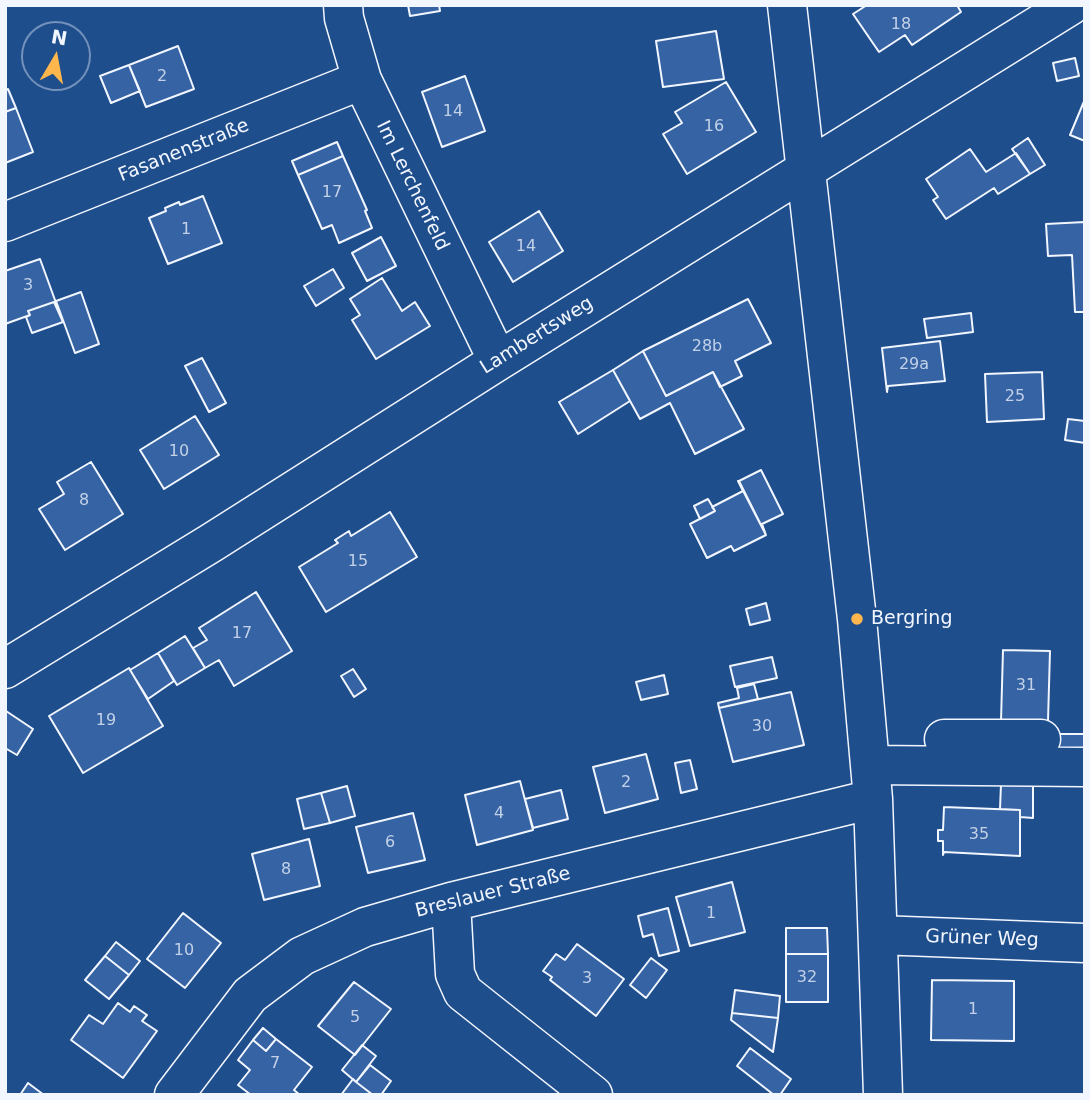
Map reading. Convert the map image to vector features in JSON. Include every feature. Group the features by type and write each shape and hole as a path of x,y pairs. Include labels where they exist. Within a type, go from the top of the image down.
{"street":[{"name":"Im Lerchenfeld","path":"343,5 344,18 362,80 498,360"},
{"path":"787,5 856,605 871,768 883,1095"},
{"name":"Lambertsweg","path":"5,669 223,536 498,360 1070,5"},
{"name":"Fasanenstraße","path":"5,222 362,80"},
{"path":"871,768 1041,739"},
{"path":"871,768 1085,767"},
{"name":"Breslauer Straße","path":"174,1095 250,995 302,956 365,927 871,768"},
{"path":"451,902 455,974 463,992 593,1095"},
{"name":"Grüner Weg","path":"879,936 1085,943"}],"building":[{"path":"408,5 439,5 440,11 410,16"},
{"path":"867,5 957,5 961,12 912,45 905,35 879,52 853,14"},
{"path":"716,31 724,79 663,87 656,41"},
{"path":"178,46 194,89 146,107 129,65"},
{"path":"1075,58 1079,76 1057,81 1053,63"},
{"path":"129,65 140,91 111,103 100,76"},
{"path":"465,76 485,131 442,147 422,92"},
{"path":"726,82 756,132 687,174 663,134 682,123 675,112"},
{"path":"8,89 16,108 5,112 5,91"},
{"path":"1085,99 1085,141 1070,135"},
{"path":"16,108 33,152 5,163 5,112"},
{"path":"1028,138 1045,165 1030,174 1012,149"},
{"path":"337,142 343,156 298,175 292,161"},
{"path":"970,149 986,172 1016,153 1030,174 998,194 994,188 946,219 933,200 938,197 926,179"},
{"path":"343,156 372,228 339,243 332,225 322,229 298,175"},
{"path":"203,196 222,243 168,264 149,218 179,202 180,205"},
{"path":"539,211 563,251 513,282 489,242"},
{"path":"1085,222 1085,312 1075,312 1072,255 1048,256 1046,224"},
{"path":"381,237 396,266 367,281 352,253"},
{"path":"40,259 59,311 54,302 28,311 30,315 5,324 5,271"},
{"path":"333,269 344,288 316,306 304,286"},
{"path":"382,278 402,311 415,302 430,326 376,359 352,320 360,315 350,299"},
{"path":"81,292 99,344 75,353 56,301"},
{"path":"748,299 771,343 735,361 742,376 720,387 713,372 666,396 643,351"},
{"path":"54,302 63,322 32,333 26,317 30,315 28,311"},
{"path":"971,313 973,332 927,338 924,319"},
{"path":"940,341 945,381 888,386 887,392 882,348"},
{"path":"643,351 666,396 713,372 744,429 695,454 670,403 640,419 613,370"},
{"path":"202,358 226,403 209,412 185,366"},
{"path":"613,370 630,401 578,434 559,402"},
{"path":"1042,372 1044,419 987,422 985,374"},
{"path":"195,416 219,455 164,489 140,450"},
{"path":"1068,419 1085,421 1085,443 1065,440"},
{"path":"91,462 123,514 65,550 39,509 64,494 57,482"},
{"path":"761,470 783,514 762,524 766,535 739,481"},
{"path":"738,481 766,535 734,551 731,546 707,558 690,524 715,511 712,507 743,491"},
{"path":"708,499 715,511 700,519 694,506"},
{"path":"390,512 417,557 326,612 299,567 338,543 335,540 349,531 351,536"},
{"path":"256,592 292,651 234,686 219,660 205,668 193,648 207,640 199,628"},
{"path":"766,603 770,620 750,625 746,609"},
{"path":"185,636 205,668 177,685 158,653"},
{"path":"1003,650 1050,651 1048,721 1001,721"},
{"path":"158,653 174,681 148,699 130,670"},
{"path":"772,657 777,678 735,687 730,666"},
{"path":"129,668 163,726 83,773 49,716"},
{"path":"353,669 366,689 354,697 341,676"},
{"path":"664,675 668,694 641,700 636,682"},
{"path":"754,684 758,699 719,708 718,703 739,698 737,688"},
{"path":"791,692 804,745 733,762 719,708"},
{"path":"6,711 33,729 17,755 5,748"},
{"path":"1050,734 1085,734 1085,760 1049,759"},
{"path":"646,754 658,799 605,813 593,767"},
{"path":"690,760 697,789 681,793 675,763"},
{"path":"520,781 533,830 477,845 465,795"},
{"path":"1001,784 1033,784 1033,818 1020,817 1020,810 1000,809"},
{"path":"347,786 355,816 330,823 321,793"},
{"path":"561,790 568,819 533,828 525,799"},
{"path":"321,793 330,823 304,829 297,799"},
{"path":"944,807 1020,810 1020,856 944,852 943,855 943,841 938,841 938,830 943,830"},
{"path":"413,813 425,860 368,873 356,827"},
{"path":"309,839 320,886 264,900 252,854"},
{"path":"732,882 745,932 690,946 676,897"},
{"path":"668,908 679,951 659,956 653,934 643,937 638,916"},
{"path":"183,913 221,943 185,988 147,959"},
{"path":"786,928 827,928 828,954 786,954"},
{"path":"116,942 140,961 129,975 105,956"},
{"path":"577,944 624,979 596,1016 550,980 552,977 543,971 556,954 565,960"},
{"path":"786,954 828,954 828,1002 786,1002"},
{"path":"105,956 129,975 109,999 85,980"},
{"path":"651,958 667,970 646,998 630,985"},
{"path":"932,980 1014,981 1014,1041 931,1040"},
{"path":"354,982 391,1009 355,1055 318,1026"},
{"path":"735,990 780,996 778,1018 732,1013"},
{"path":"118,1003 130,1012 134,1006 147,1015 142,1021 157,1031 123,1078 71,1040 89,1015 103,1024"},
{"path":"732,1013 778,1018 773,1052 731,1020"},
{"path":"263,1028 276,1039 266,1051 253,1040"},
{"path":"276,1039 312,1067 294,1090 300,1095 251,1095 238,1085 250,1070 238,1060 253,1040 266,1051"},
{"path":"362,1045 376,1056 356,1082 342,1070"},
{"path":"750,1048 791,1079 780,1095 774,1095 737,1066"},
{"path":"370,1065 391,1081 381,1095 373,1095 356,1082"},
{"path":"353,1079 356,1082 373,1095 341,1095"},
{"path":"28,1083 44,1095 20,1095"}],"place":[{"name":"Bergring","path":"857,619"}]}
